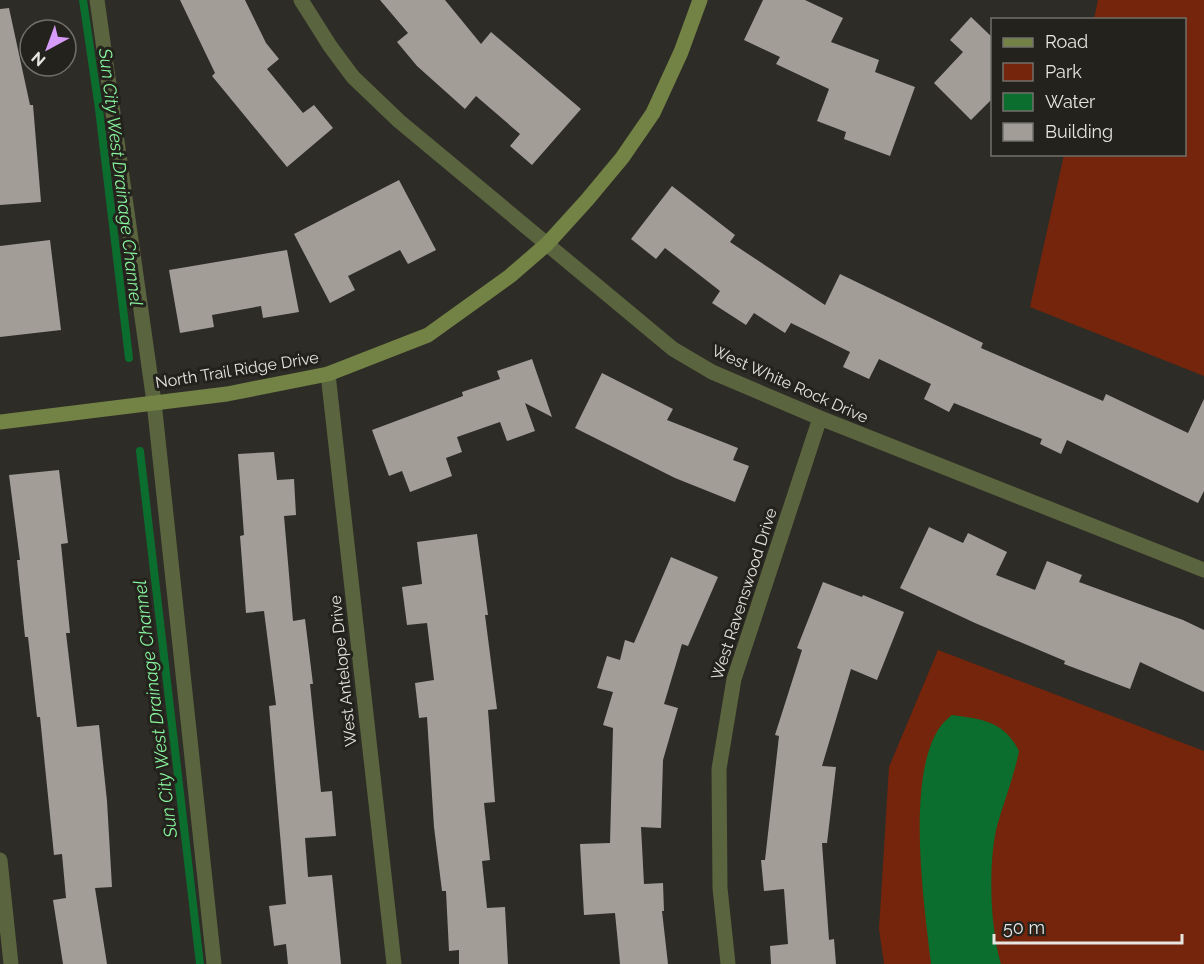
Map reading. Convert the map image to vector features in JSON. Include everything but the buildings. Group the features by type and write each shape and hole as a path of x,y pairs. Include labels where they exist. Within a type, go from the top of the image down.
{"street":[{"path":"98,0 150,403 214,964"},
{"name":"West White Rock Drive","path":"301,0 353,77 399,121 673,349 712,372 820,418 1204,570"},
{"name":"North Trail Ridge Drive","path":"0,422 227,394 328,374 428,335 510,276 547,244 622,158 653,113 681,52 700,0"},
{"name":"West Antelope Drive","path":"328,374 394,964"},
{"name":"West Ravenswood Drive","path":"728,964 720,888 719,769 734,679 820,418"},
{"path":"0,860 11,964"}],"green space":[{"path":"1098,0 1204,0 1204,376 1030,307 1064,156 1186,156 1186,18 1094,18"},
{"path":"938,650 1204,751 1204,964 884,964 879,929 889,767"}],"water":[{"path":"952,715 982,720 999,727 1019,751 997,826 992,858 991,895 994,932 1001,964 931,964 921,870 921,795 926,761 936,734"}],"waterway":[{"name":"Sun City West Drainage Channel","path":"83,0 99,109 129,358"},
{"name":"Sun City West Drainage Channel","path":"140,451 200,964"}]}
